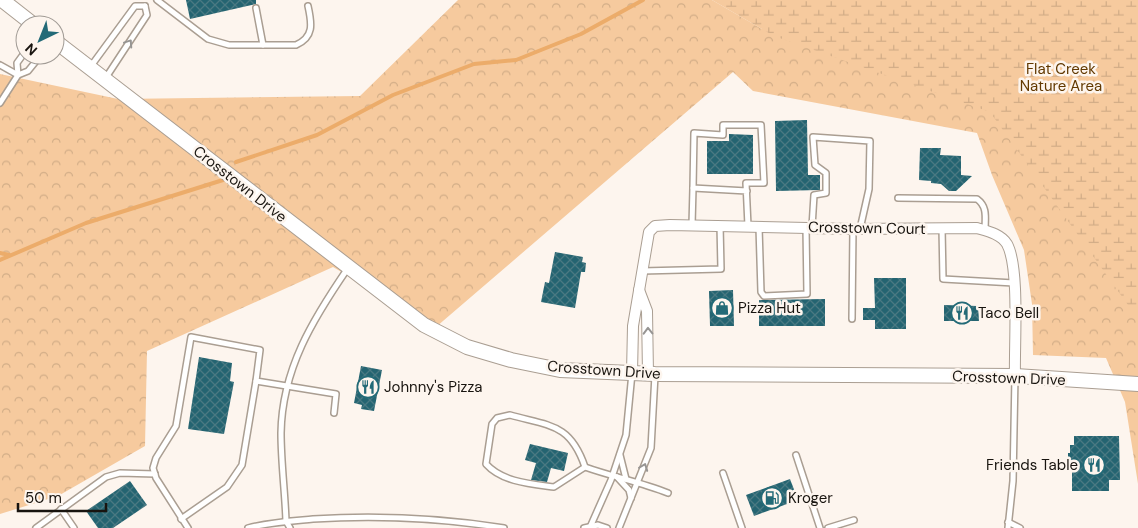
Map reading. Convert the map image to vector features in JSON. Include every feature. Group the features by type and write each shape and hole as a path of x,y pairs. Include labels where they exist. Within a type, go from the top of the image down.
{"street":[{"path":"2,0 21,15"},
{"name":"Crosstown Drive","path":"65,49 424,325 467,347 511,360 560,370 651,374 1015,376 1138,384"},
{"name":"Crosstown Court","path":"632,373 633,326 649,232 654,226 720,225 857,229 942,228 993,232 1006,243 1014,263 1015,376"},
{"path":"638,290 647,311 651,374"}],"lane":[{"path":"144,6 148,0"},
{"path":"159,1 208,39 229,45 296,45 306,41 313,27 308,6"},
{"path":"90,68 135,6 144,6"},
{"path":"105,79 147,15 144,6"},
{"path":"256,8 263,45"},
{"path":"0,65 18,75"},
{"path":"17,65 18,75"},
{"path":"0,103 18,75 28,71 33,65"},
{"path":"692,225 694,133 723,135 723,125 761,125 764,183 746,183 748,226"},
{"path":"759,226 761,292 764,296 807,294 809,227 814,195 826,193 826,174 815,165 813,137 870,141 869,189 857,229 852,319"},
{"path":"693,188 747,191"},
{"path":"898,198 977,198 983,204 986,213 984,230"},
{"path":"641,271 721,269 720,225"},
{"path":"942,228 943,279 1014,283"},
{"path":"290,528 286,521 281,431 288,387 303,340 317,313 348,268"},
{"path":"181,518 228,487 242,465 260,350 191,337 176,426 156,458 153,468 155,474 181,518 188,528"},
{"path":"591,525 615,477 626,435 632,373"},
{"path":"619,528 651,448 651,374"},
{"path":"1015,376 1013,481 1008,525 1020,528"},
{"path":"256,381 336,394 334,413"},
{"path":"585,466 554,487 527,483 498,474 486,464 492,424 497,418 510,415 562,430 573,439 585,466 668,493"},
{"path":"620,455 626,479"},
{"path":"796,455 820,528"},
{"path":"36,528 106,477 120,473 155,474"},
{"path":"723,473 742,528"},
{"path":"615,477 629,490 632,499"},
{"path":"61,510 74,528"},
{"path":"248,528 266,523 348,517 444,520 504,528"},
{"path":"828,528 854,520"},
{"path":"584,528 591,525 606,528"}],"green space":[{"path":"458,0 712,0 762,29 1138,0 1138,484 1125,402 1106,358 1033,355 1032,304 1024,250 992,175 977,133 753,91 733,72 436,327 333,267 147,351 145,446 58,496 0,514 0,74 118,99 360,96"},
{"name":"Flat Creek Nature Area","path":"712,0 1138,0 1138,319 990,112 774,36"}],"building":[{"path":"186,0 256,0 256,4 190,19"},
{"path":"807,120 808,175 820,175 820,190 776,191 775,121"},
{"path":"729,134 753,135 753,174 707,174 707,141 729,141"},
{"path":"920,148 941,148 940,155 961,156 961,175 972,176 956,191 949,191 941,184 931,183 931,181 919,180"},
{"path":"555,252 583,257 582,262 586,263 585,272 581,272 575,308 541,302 545,282 549,283"},
{"path":"874,278 906,278 906,329 875,329 875,320 863,320 863,308 875,308"},
{"name":"Pizza Hut","path":"733,290 734,326 710,326 709,291"},
{"path":"825,299 825,326 759,326 759,300"},
{"name":"Taco Bell","path":"944,305 978,306 979,321 944,321"},
{"path":"199,357 232,363 230,381 234,382 224,434 188,429"},
{"name":"Johnny's Pizza","path":"361,366 382,370 374,411 361,409 362,405 354,403"},
{"name":"Friends Table","path":"1074,436 1119,436 1120,480 1109,480 1109,491 1072,491 1072,469 1068,468 1068,453 1070,453 1070,445 1074,445"},
{"path":"530,444 568,453 564,471 551,468 547,482 531,480 536,463 525,460"},
{"name":"Kroger","path":"790,479 798,500 754,516 746,495"},
{"path":"130,481 147,505 113,528 98,528 86,511"}],"waterway":[{"path":"236,162 317,135 393,95 474,64 516,60 581,34 643,0"},
{"path":"0,260 86,223 223,180"},
{"path":"0,253 9,255"}],"place":[{"name":"Pizza Hut","path":"722,308"},
{"name":"Taco Bell","path":"962,313"},
{"name":"Johnny's Pizza","path":"368,387"},
{"name":"Friends Table","path":"1094,465"},
{"name":"Kroger","path":"772,498"}]}
